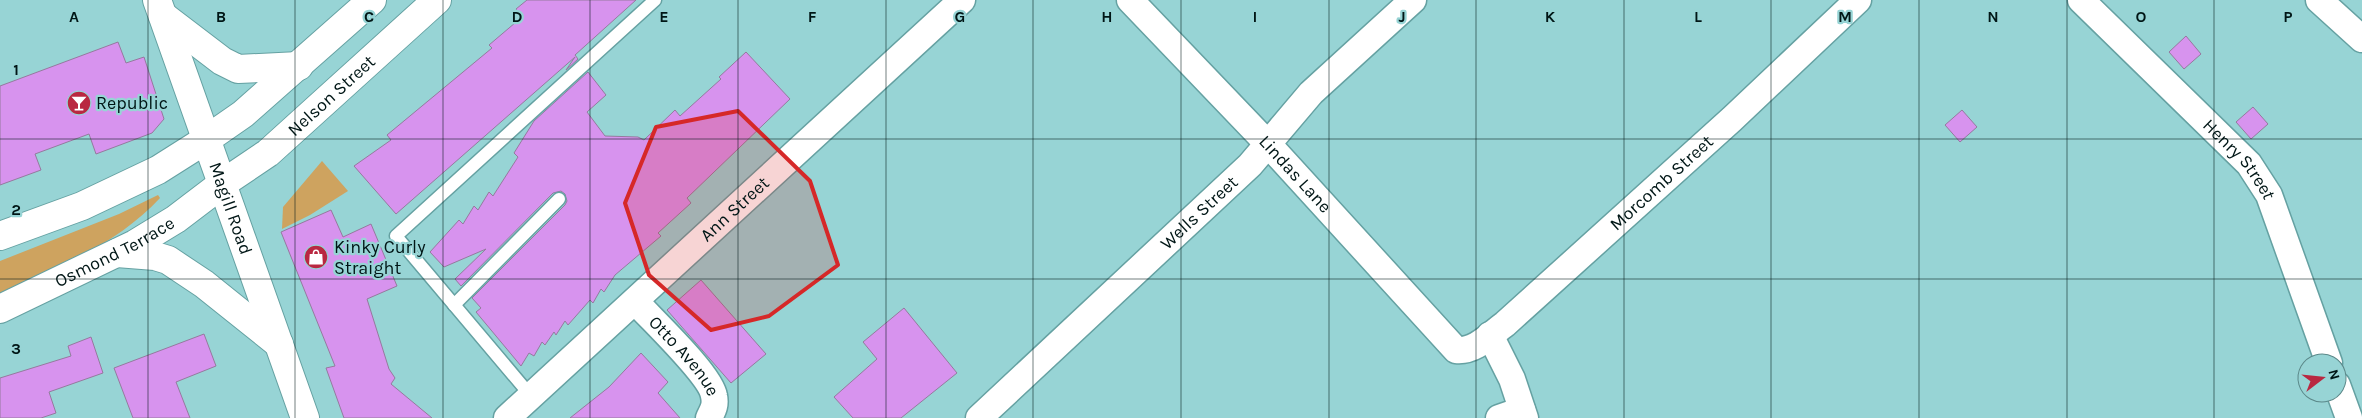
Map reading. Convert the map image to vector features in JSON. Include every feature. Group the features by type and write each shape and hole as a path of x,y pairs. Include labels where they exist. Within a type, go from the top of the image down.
{"main road":[{"path":"0,236 82,206 158,170 243,114 372,0"},
{"name":"Nelson Street","path":"222,184 268,153 437,0"},
{"path":"160,8 222,61 238,69 299,66"},
{"name":"Magill Road","path":"160,8 305,418"},
{"name":"Osmond Terrace","path":"0,309 117,253 176,219 222,184"},
{"path":"117,253 155,256 168,260 204,284 279,344"}],"street":[{"name":"Ann Street","path":"507,418 962,0"},
{"name":"Lindas Lane","path":"1130,0 1268,144 1456,350"},
{"name":"Wells Street","path":"978,418 1250,166 1311,93 1414,0"},
{"name":"Morcomb Street","path":"1456,350 1464,351 1472,348 1505,324 1732,120 1858,0"},
{"name":"Henry Street","path":"2082,0 2249,164 2262,181 2269,195 2325,353"},
{"path":"2319,0 2362,39"},
{"name":"Otto Avenue","path":"635,301 704,376 714,394 715,408 709,418"},
{"path":"1490,334 1512,379 1515,415"},
{"path":"2344,403 2349,418"}],"lane":[{"path":"532,396 396,236 655,0"},
{"path":"454,305 559,199"}],"highlighted area":[{"path":"738,111 810,181 838,265 769,316 711,330 649,275 625,203 656,127"}],"shaded area":[{"path":"322,161 348,191 310,215 282,229 283,207"},
{"path":"158,195 160,198 143,215 105,242 65,265 0,295 0,261 119,214"}],"building":[{"path":"527,0 636,0 575,55 578,59 566,70 575,57 396,214 354,166 391,140 387,135 492,48 489,45 522,17 516,9"},
{"path":"2186,36 2201,54 2184,69 2169,52"},
{"name":"Republic","path":"118,42 126,63 144,57 164,119 152,133 96,154 89,134 35,154 41,170 0,185 0,86"},
{"path":"746,52 790,99 687,198 691,203 658,233 661,236 615,275 604,292 601,289 593,303 590,300 568,325 565,321 556,335 554,332 545,345 542,342 534,356 529,353 521,366 476,312 481,308 472,298 565,205 567,201 565,194 561,191 553,193 461,286 455,279 486,249 444,267 430,252 459,220 463,224 474,206 478,210 489,192 493,196 518,157 514,153 534,121 588,72 606,95 587,112 605,136 638,137 644,140 675,110 680,116 721,79 719,77"},
{"path":"2253,107 2268,124 2251,139 2236,122"},
{"path":"1962,110 1977,127 1960,142 1945,125"},
{"path":"331,210 343,237 371,224 397,286 367,299 389,369 395,378 391,384 432,418 344,418 326,368 335,366 281,232"},
{"path":"701,280 766,354 731,383 667,310"},
{"path":"904,308 957,373 901,418 853,418 834,397 877,359 863,342"},
{"path":"204,334 216,366 176,382 190,418 133,418 114,368"},
{"path":"91,337 103,373 49,392 56,413 41,418 0,418 0,378 71,356 68,346"},
{"path":"641,353 668,382 658,393 680,418 570,418 609,387"}],"place":[{"name":"Republic","path":"79,103"},
{"name":"Kinky Curly Straight","path":"316,257"}]}
